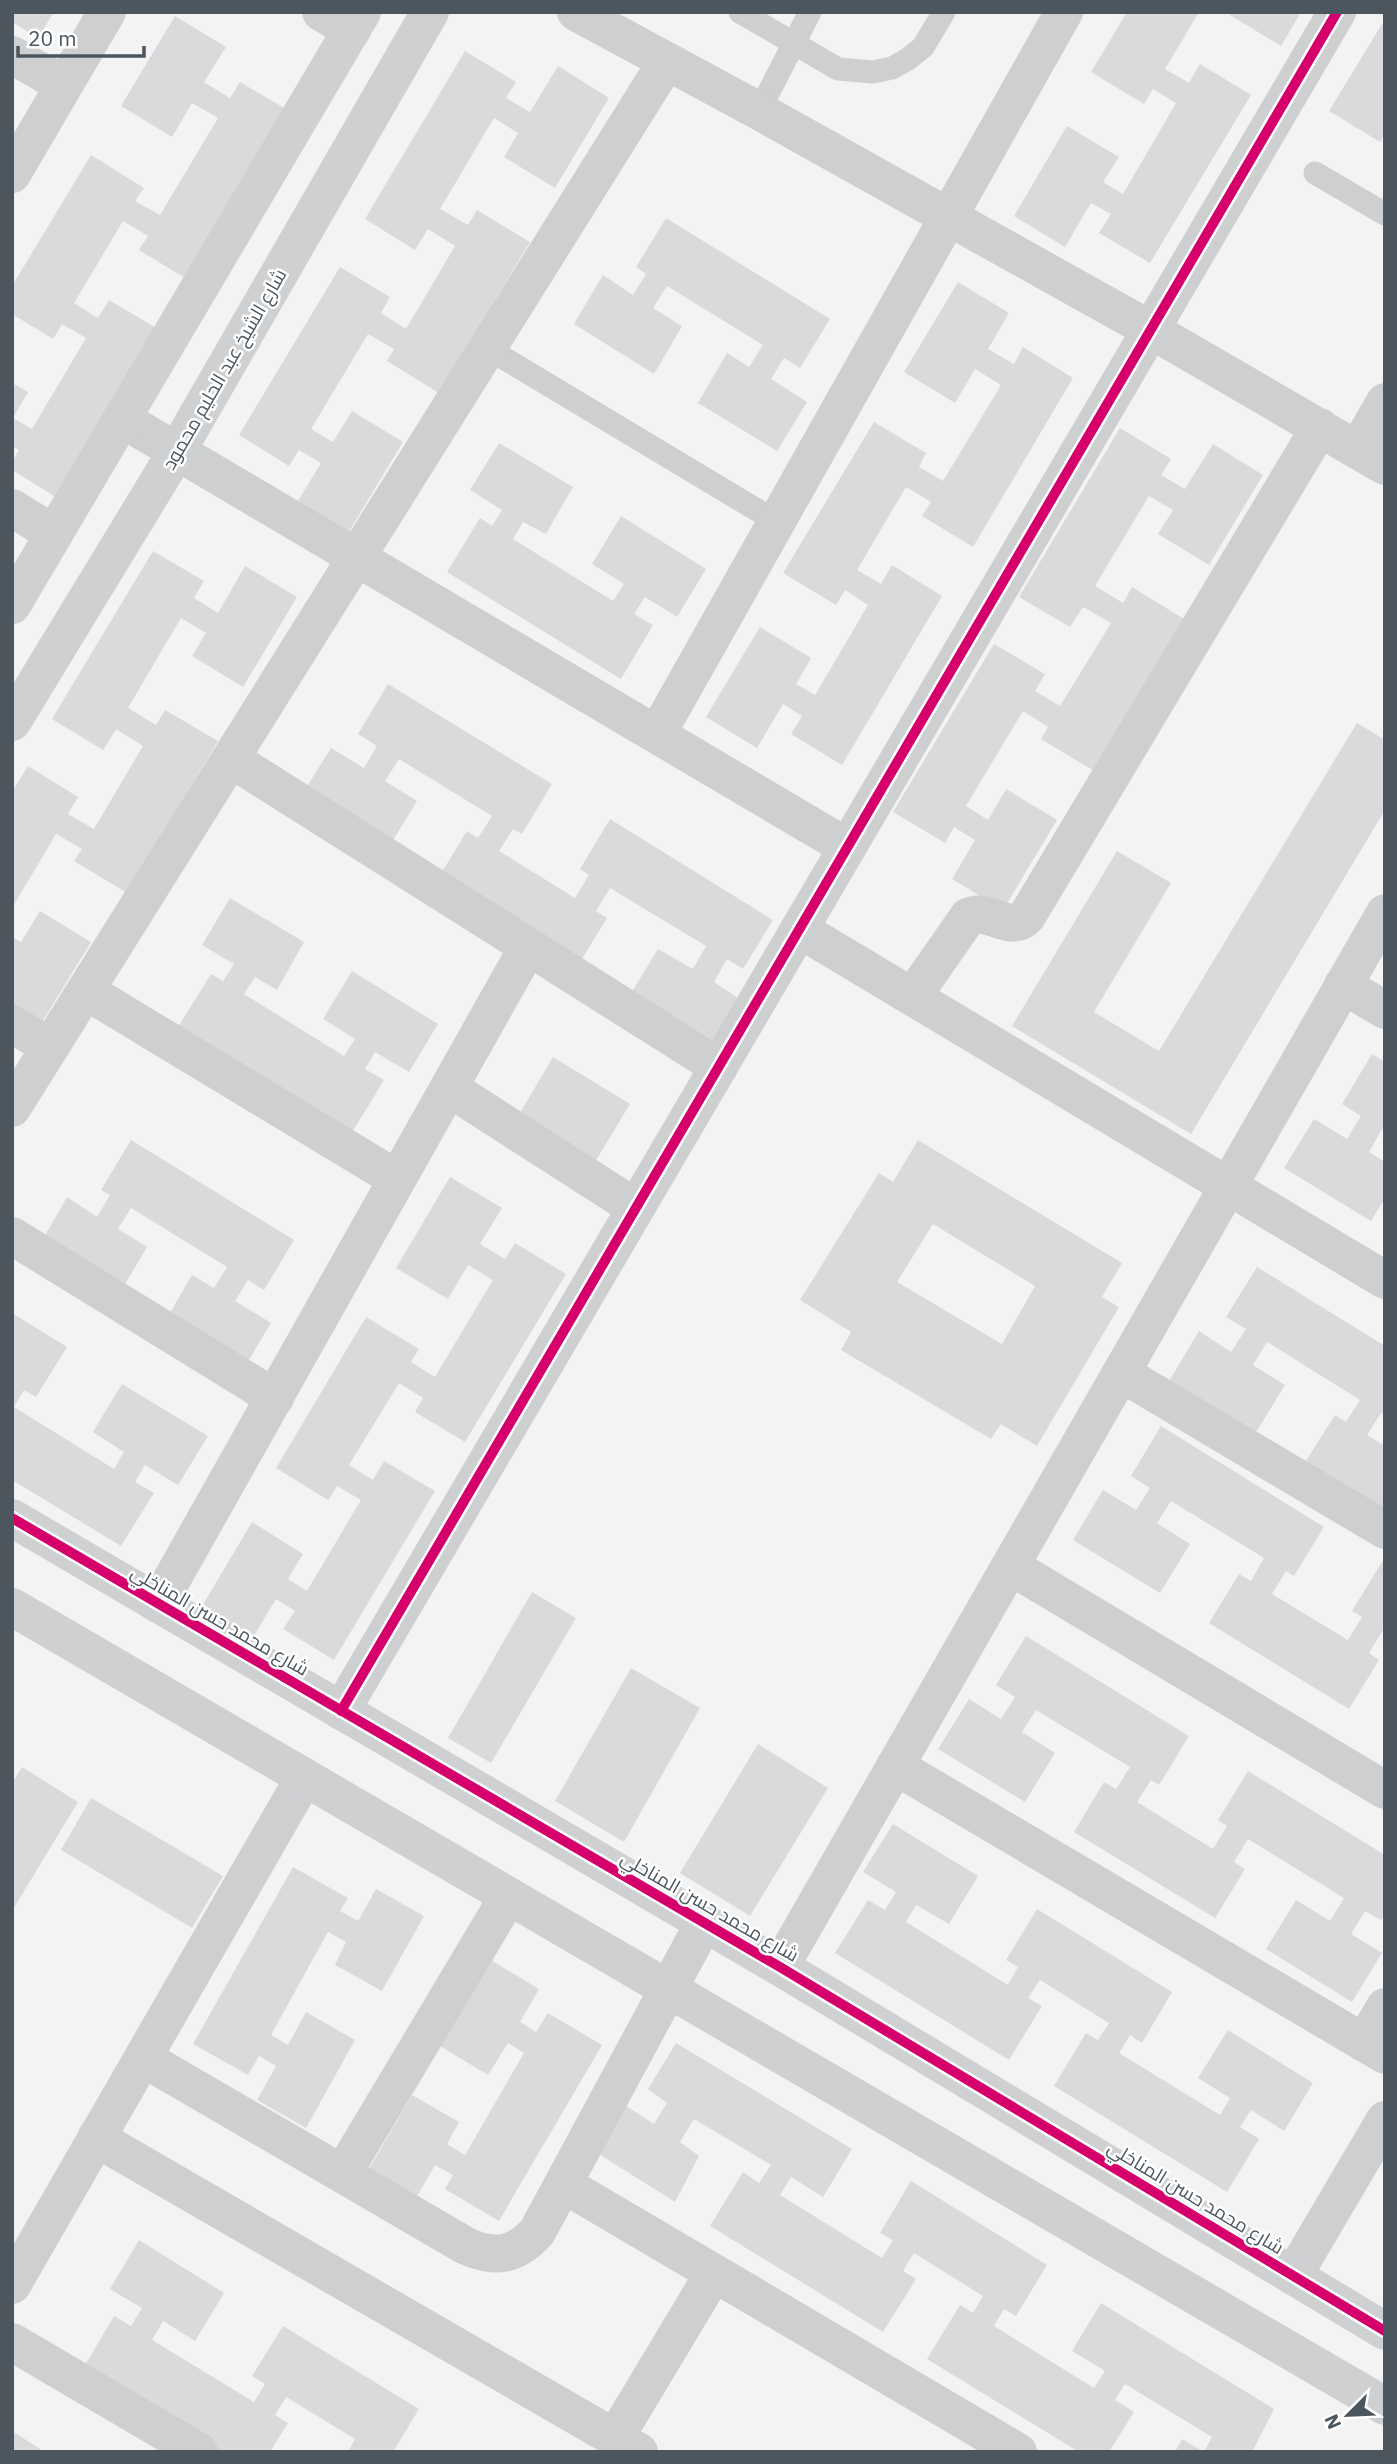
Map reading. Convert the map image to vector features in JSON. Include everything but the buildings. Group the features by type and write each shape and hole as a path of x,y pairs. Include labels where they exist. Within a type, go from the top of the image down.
{"street":[{"path":"12,174 107,12"},
{"name":"شارع الشيخ عبد الحليم محمود","path":"12,722 177,451 429,12"},
{"path":"576,12 1151,330 1371,458 1385,402"},
{"path":"657,734 1064,12"},
{"path":"341,1711 1337,12"},
{"path":"12,605 122,419 345,18"},
{"path":"12,55 64,85"},
{"path":"12,1108 667,61"},
{"path":"122,419 847,847"},
{"path":"913,996 968,917 980,913 1012,923 1027,916 1320,427"},
{"path":"12,508 54,534"},
{"path":"230,759 719,1067"},
{"path":"780,1967 1385,913"},
{"path":"799,929 1385,1280"},
{"path":"159,1604 528,947"},
{"path":"1343,985 1385,1010"},
{"path":"86,991 397,1179"},
{"path":"12,1024 50,1047"},
{"path":"449,1088 636,1208"},
{"path":"12,1236 275,1398"},
{"path":"1121,1373 1385,1530"},
{"name":"شارع محمد حسن المناخلي","path":"12,1518 780,1967 1385,2331"},
{"path":"1010,1566 1385,1790"},
{"path":"12,1607 1385,2406"},
{"path":"895,1766 1375,2049 1385,2007"},
{"path":"12,2285 304,1778"},
{"path":"343,2174 508,1897"},
{"path":"143,2057 466,2246 496,2255 512,2252 526,2244 537,2232 704,1923"},
{"path":"1293,2276 1385,2120"},
{"path":"96,2138 627,2445 714,2273"},
{"path":"563,2184 1018,2452"},
{"path":"12,2342 199,2452"}],"lane":[{"path":"740,12 838,69 873,72 891,68 916,53 923,47 944,12"},
{"path":"759,111 810,12"},
{"path":"1315,173 1385,214"},
{"path":"487,348 776,522"}],"cycle path":[{"path":"341,1711 1337,12"},
{"path":"12,1518 780,1967 1385,2331"}]}
